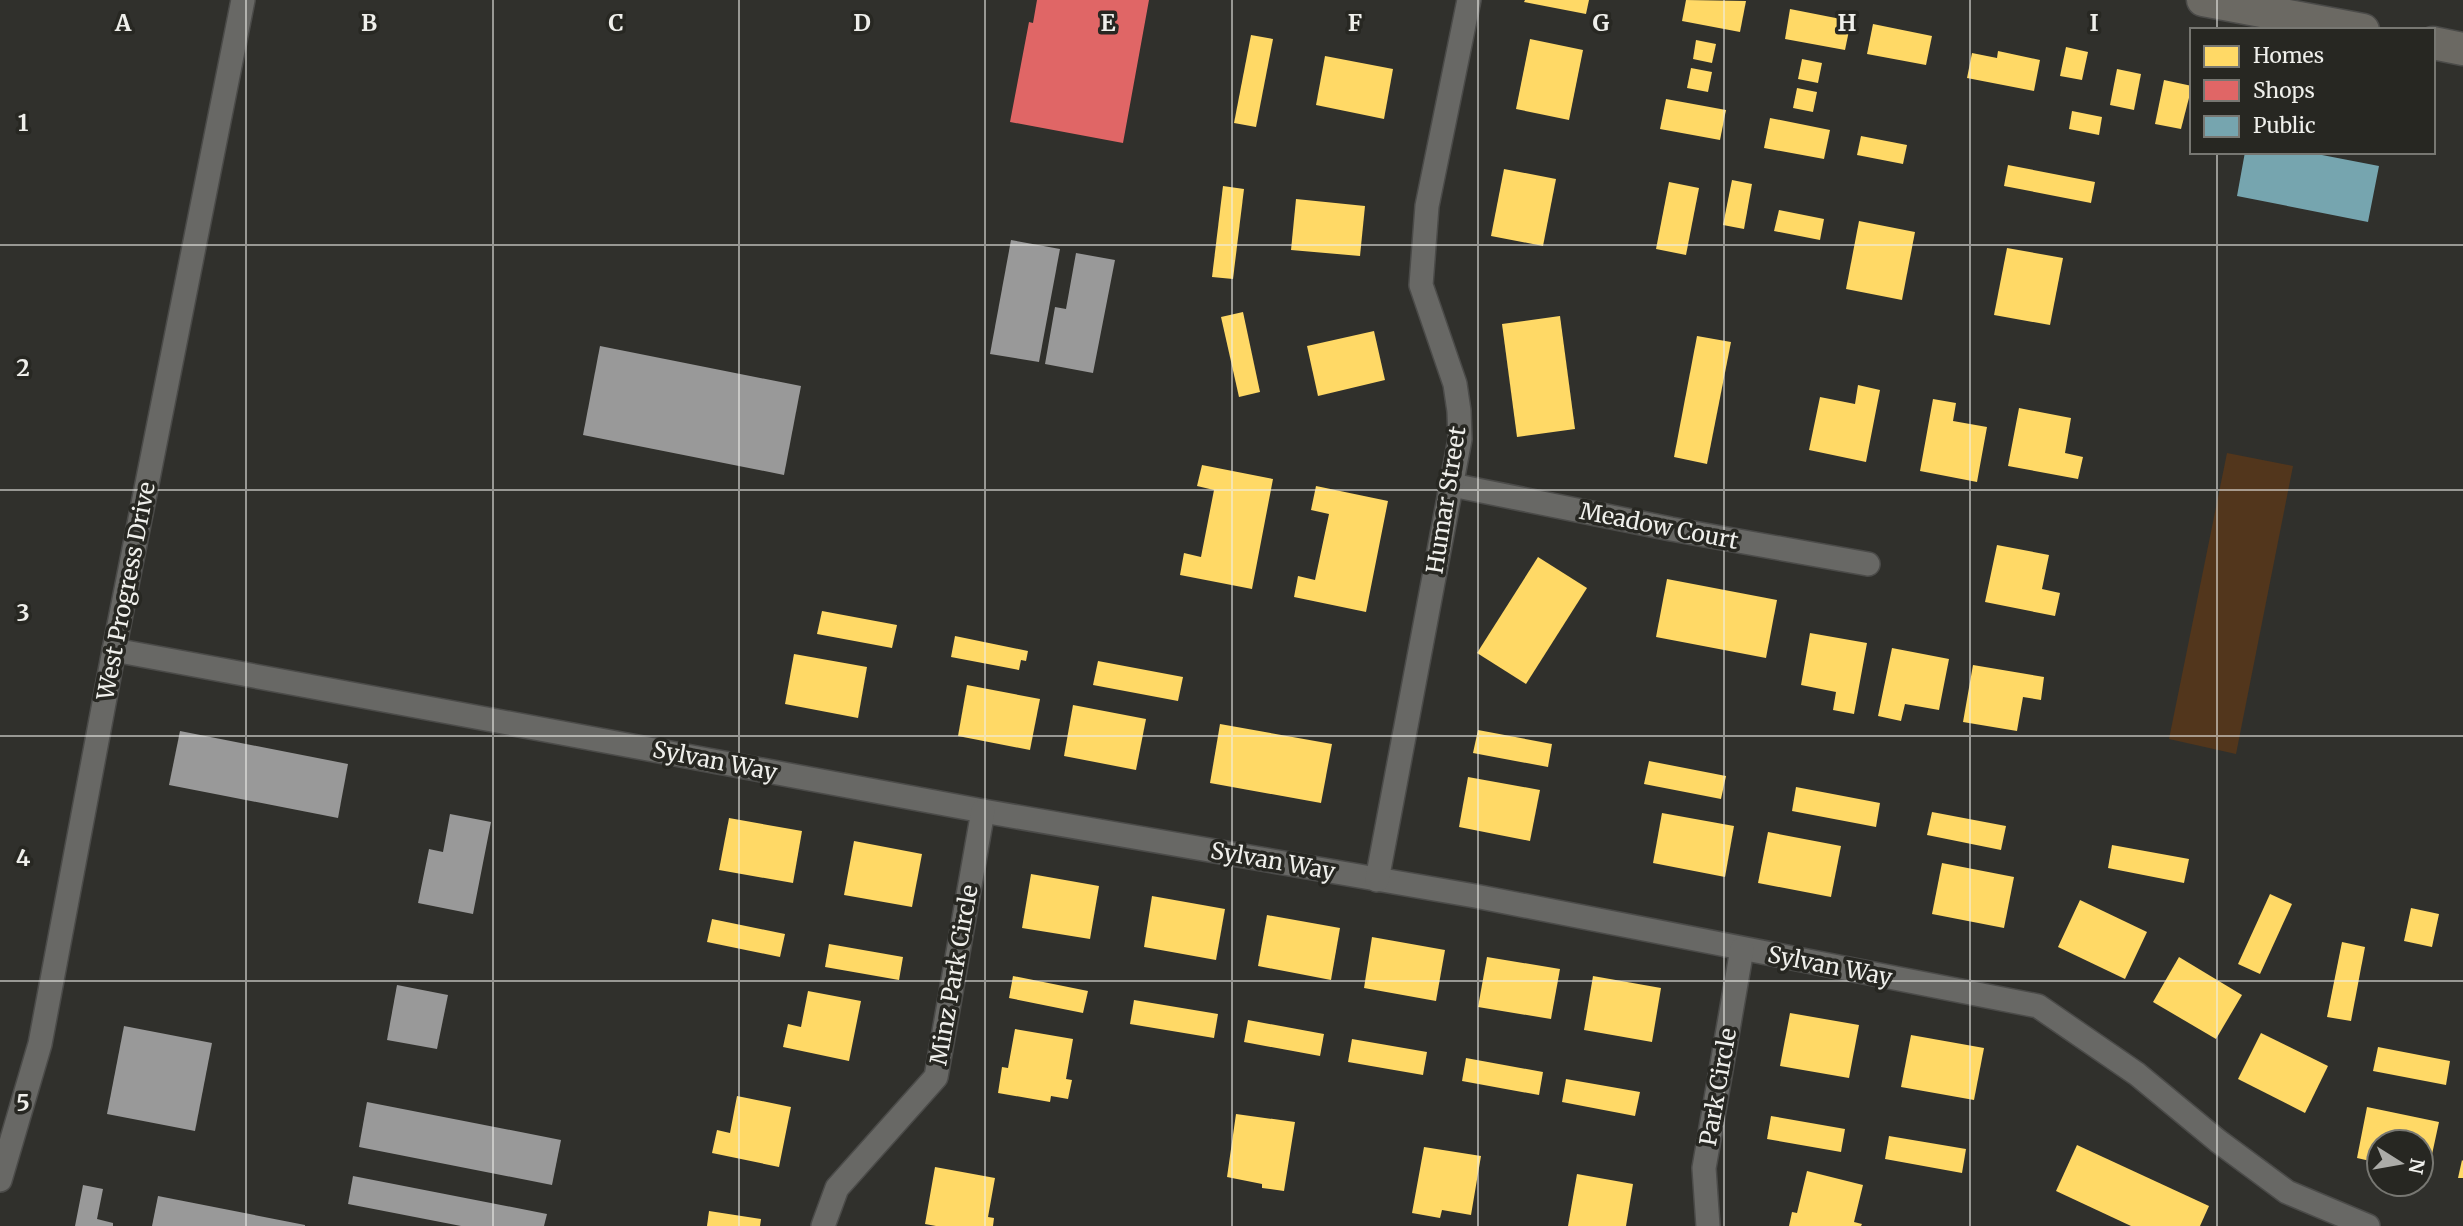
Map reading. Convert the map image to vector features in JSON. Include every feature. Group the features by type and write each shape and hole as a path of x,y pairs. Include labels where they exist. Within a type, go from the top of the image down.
{"main road":[{"path":"2203,0 2243,4 2354,28"},
{"path":"2435,43 2463,48"}],"street":[{"name":"West Progress Drive","path":"0,1180 40,1044 114,650 243,0"},
{"name":"Humar Street","path":"1377,880 1460,439 1455,384 1421,285 1427,206 1469,0"},
{"name":"Meadow Court","path":"1452,485 1671,530 1867,564"},
{"name":"Sylvan Way","path":"114,650 983,811 1475,896 2038,1006 2137,1074 2218,1141 2287,1192 2336,1220 2368,1226"},
{"name":"Minz Park Circle","path":"823,1226 837,1188 936,1077 983,811"},
{"name":"Park Circle","path":"1708,1226 1704,1168 1742,949"}],"shaded area":[{"path":"2227,453 2293,466 2236,754 2169,739"}],"building: Homes":[{"path":"1589,0 1586,14 1524,2"},
{"path":"1686,0 1746,1 1740,32 1682,21"},
{"path":"1790,9 1851,21 1845,50 1785,39"},
{"path":"1873,24 1932,36 1926,65 1867,54"},
{"path":"1251,35 1273,39 1256,127 1234,123"},
{"path":"1530,39 1583,50 1569,120 1516,109"},
{"path":"1696,40 1716,44 1712,63 1693,59"},
{"path":"2066,47 2088,52 2082,80 2060,76"},
{"path":"1998,51 2040,60 2034,91 1967,78 1972,53 1997,58"},
{"path":"1325,56 1393,69 1384,119 1316,105"},
{"path":"1802,59 1822,63 1818,83 1798,79"},
{"path":"1691,68 1712,72 1708,92 1687,88"},
{"path":"2117,69 2141,74 2134,110 2110,105"},
{"path":"2164,80 2190,86 2181,129 2155,124"},
{"path":"1797,88 1817,92 1813,112 1793,108"},
{"path":"1666,99 1726,110 1720,140 1660,129"},
{"path":"2072,111 2102,117 2099,135 2069,129"},
{"path":"1770,118 1830,130 1824,159 1764,148"},
{"path":"1861,136 1907,145 1903,164 1857,155"},
{"path":"2008,165 2095,182 2091,203 2004,186"},
{"path":"1504,169 1556,179 1543,246 1491,236"},
{"path":"1732,180 1752,184 1744,229 1723,225"},
{"path":"1669,182 1699,188 1686,255 1656,249"},
{"path":"1223,186 1244,189 1233,279 1212,277"},
{"path":"1296,199 1365,206 1360,256 1291,250"},
{"path":"1779,210 1824,219 1820,240 1774,231"},
{"path":"1859,221 1915,232 1902,300 1846,289"},
{"path":"2007,248 2063,258 2050,325 1994,315"},
{"path":"1243,312 1260,392 1239,397 1221,317"},
{"path":"1560,316 1575,429 1517,437 1502,324"},
{"path":"1374,331 1385,380 1318,396 1307,346"},
{"path":"1697,336 1731,342 1707,464 1674,457"},
{"path":"1858,385 1880,390 1866,462 1809,450 1820,397 1855,404"},
{"path":"1933,399 1956,403 1953,421 1987,427 1977,482 1920,471"},
{"path":"2019,408 2071,418 2065,453 2083,457 2078,479 2008,466"},
{"path":"1202,465 1273,479 1252,589 1180,575 1184,553 1201,557 1214,490 1197,486"},
{"path":"1316,486 1388,501 1366,612 1294,597 1298,576 1315,580 1329,514 1311,510"},
{"path":"1997,545 2049,555 2042,589 2060,593 2055,616 1985,602"},
{"path":"1538,557 1587,588 1526,684 1477,653"},
{"path":"1667,579 1777,600 1766,658 1656,637"},
{"path":"822,611 897,625 892,648 817,634"},
{"path":"1810,633 1867,643 1854,714 1833,710 1836,692 1801,685"},
{"path":"955,636 1028,651 1026,661 1021,660 1019,670 951,657"},
{"path":"1892,648 1949,659 1939,710 1905,704 1901,721 1878,716"},
{"path":"794,654 867,667 858,718 785,704"},
{"path":"1098,661 1183,677 1178,701 1093,685"},
{"path":"1973,665 2044,677 2041,700 2023,697 2017,731 1963,722"},
{"path":"967,685 1040,699 1030,750 958,736"},
{"path":"1073,705 1146,719 1136,770 1064,756"},
{"path":"1220,724 1332,744 1321,803 1210,783"},
{"path":"1478,730 1552,744 1548,767 1473,753"},
{"path":"1649,761 1726,776 1721,799 1644,784"},
{"path":"1468,777 1540,790 1530,841 1459,827"},
{"path":"1796,787 1880,803 1876,827 1792,811"},
{"path":"1932,812 2006,826 2001,850 1927,835"},
{"path":"1662,813 1734,826 1725,877 1653,863"},
{"path":"729,818 802,831 793,883 719,870"},
{"path":"1768,832 1841,846 1831,897 1758,883"},
{"path":"854,841 922,854 912,907 844,895"},
{"path":"2112,845 2189,859 2184,883 2108,868"},
{"path":"1942,863 2014,877 2004,928 1932,914"},
{"path":"1031,874 1099,886 1090,939 1022,928"},
{"path":"2270,894 2292,904 2260,974 2238,964"},
{"path":"1152,896 1225,909 1216,960 1144,947"},
{"path":"2080,900 2147,932 2125,979 2058,947"},
{"path":"2411,908 2439,914 2432,947 2404,941"},
{"path":"1267,915 1340,928 1331,980 1258,966"},
{"path":"712,919 785,934 780,957 707,942"},
{"path":"1372,937 1445,950 1436,1001 1364,988"},
{"path":"2342,942 2365,947 2351,1021 2327,1017"},
{"path":"829,944 903,957 899,980 825,967"},
{"path":"1487,957 1560,969 1551,1019 1478,1007"},
{"path":"2179,957 2242,995 2216,1039 2153,1002"},
{"path":"1013,976 1088,991 1083,1013 1009,998"},
{"path":"1593,976 1661,988 1652,1042 1584,1030"},
{"path":"808,991 861,1001 849,1061 783,1047 788,1024 801,1027"},
{"path":"1134,1000 1218,1014 1214,1038 1130,1024"},
{"path":"1790,1013 1859,1025 1849,1078 1780,1066"},
{"path":"1248,1020 1324,1034 1320,1056 1244,1042"},
{"path":"1015,1029 1073,1039 1066,1079 1072,1080 1068,1099 1051,1096 1050,1102 998,1093 1002,1067 1008,1068"},
{"path":"2261,1033 2328,1066 2305,1113 2238,1079"},
{"path":"1911,1035 1984,1048 1974,1100 1901,1087"},
{"path":"1352,1039 1427,1052 1423,1075 1348,1062"},
{"path":"2378,1047 2450,1061 2446,1085 2373,1071"},
{"path":"1466,1058 1543,1072 1539,1095 1462,1081"},
{"path":"1566,1079 1640,1092 1635,1116 1562,1102"},
{"path":"737,1096 791,1107 779,1167 712,1153 717,1130 730,1133"},
{"path":"2367,1107 2439,1122 2435,1141 2435,1128 2365,1128 2365,1160 2357,1158"},
{"path":"1236,1114 1295,1122 1284,1191 1262,1188 1262,1184 1227,1177"},
{"path":"1771,1116 1845,1129 1841,1152 1767,1139"},
{"path":"1889,1136 1966,1149 1962,1173 1885,1159"},
{"path":"2077,1145 2209,1206 2200,1226 2131,1226 2056,1191"},
{"path":"1424,1147 1481,1156 1471,1215 1442,1210 1440,1218 1412,1213"},
{"path":"2462,1160 2463,1178 2458,1178"},
{"path":"935,1167 995,1178 988,1217 994,1218 993,1226 925,1224"},
{"path":"1807,1171 1863,1185 1854,1222 1862,1224 1861,1226 1789,1226 1792,1212 1797,1213"},
{"path":"1577,1174 1633,1184 1626,1226 1568,1226"},
{"path":"709,1211 761,1219 760,1226 707,1226"}],"building: Shops":[{"path":"1037,0 1149,0 1123,143 1010,122 1029,22 1033,23"}],"building: Public":[{"path":"2245,154 2322,154 2379,166 2368,222 2237,196"}],"building: Industry":[{"path":"1011,240 1060,249 1039,362 990,354"},
{"path":"1076,253 1115,260 1093,373 1045,364 1055,307 1066,309"},
{"path":"600,346 801,386 784,475 583,435"},
{"path":"180,731 348,764 338,818 169,785"},
{"path":"450,814 491,822 473,914 418,903 429,849 443,852"},
{"path":"397,985 448,995 437,1049 387,1040"},
{"path":"124,1026 212,1043 195,1131 107,1114"},
{"path":"367,1102 561,1140 552,1185 359,1147"},
{"path":"353,1176 547,1214 544,1226 461,1226 348,1204"},
{"path":"83,1185 103,1189 97,1219 113,1223 113,1226 75,1226"},
{"path":"158,1196 305,1225 305,1226 152,1226"}]}
